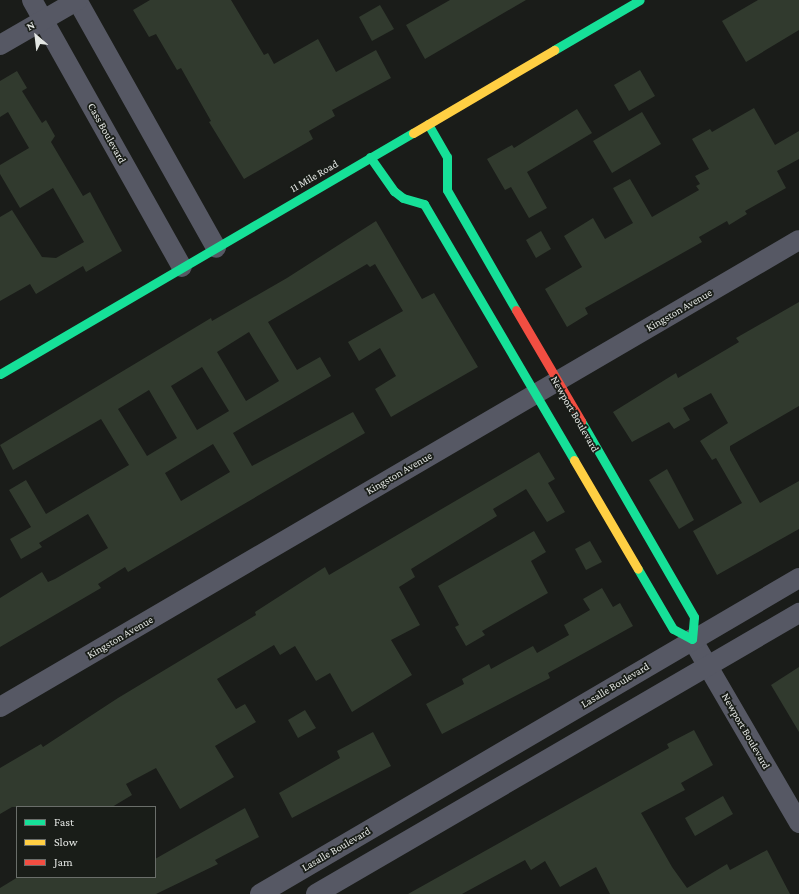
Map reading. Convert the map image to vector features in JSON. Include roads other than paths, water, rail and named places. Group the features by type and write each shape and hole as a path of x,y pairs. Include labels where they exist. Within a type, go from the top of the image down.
{"street":[{"name":"Cass Boulevard","path":"32,0 182,267"},
{"path":"0,44 77,0 216,248"},
{"name":"11 Mile Road","path":"0,374 640,0"},
{"name":"Newport Boulevard","path":"428,124 447,157 447,190 556,382 694,618 692,639 799,823"},
{"path":"370,157 394,191 403,198 424,204 673,629 692,639"},
{"path":"424,204 447,190"},
{"name":"Kingston Avenue","path":"0,707 799,240"},
{"name":"Lasalle Boulevard","path":"260,894 692,639 799,578"},
{"path":"316,894 799,613"},
{"path":"432,792 447,818"}]}
